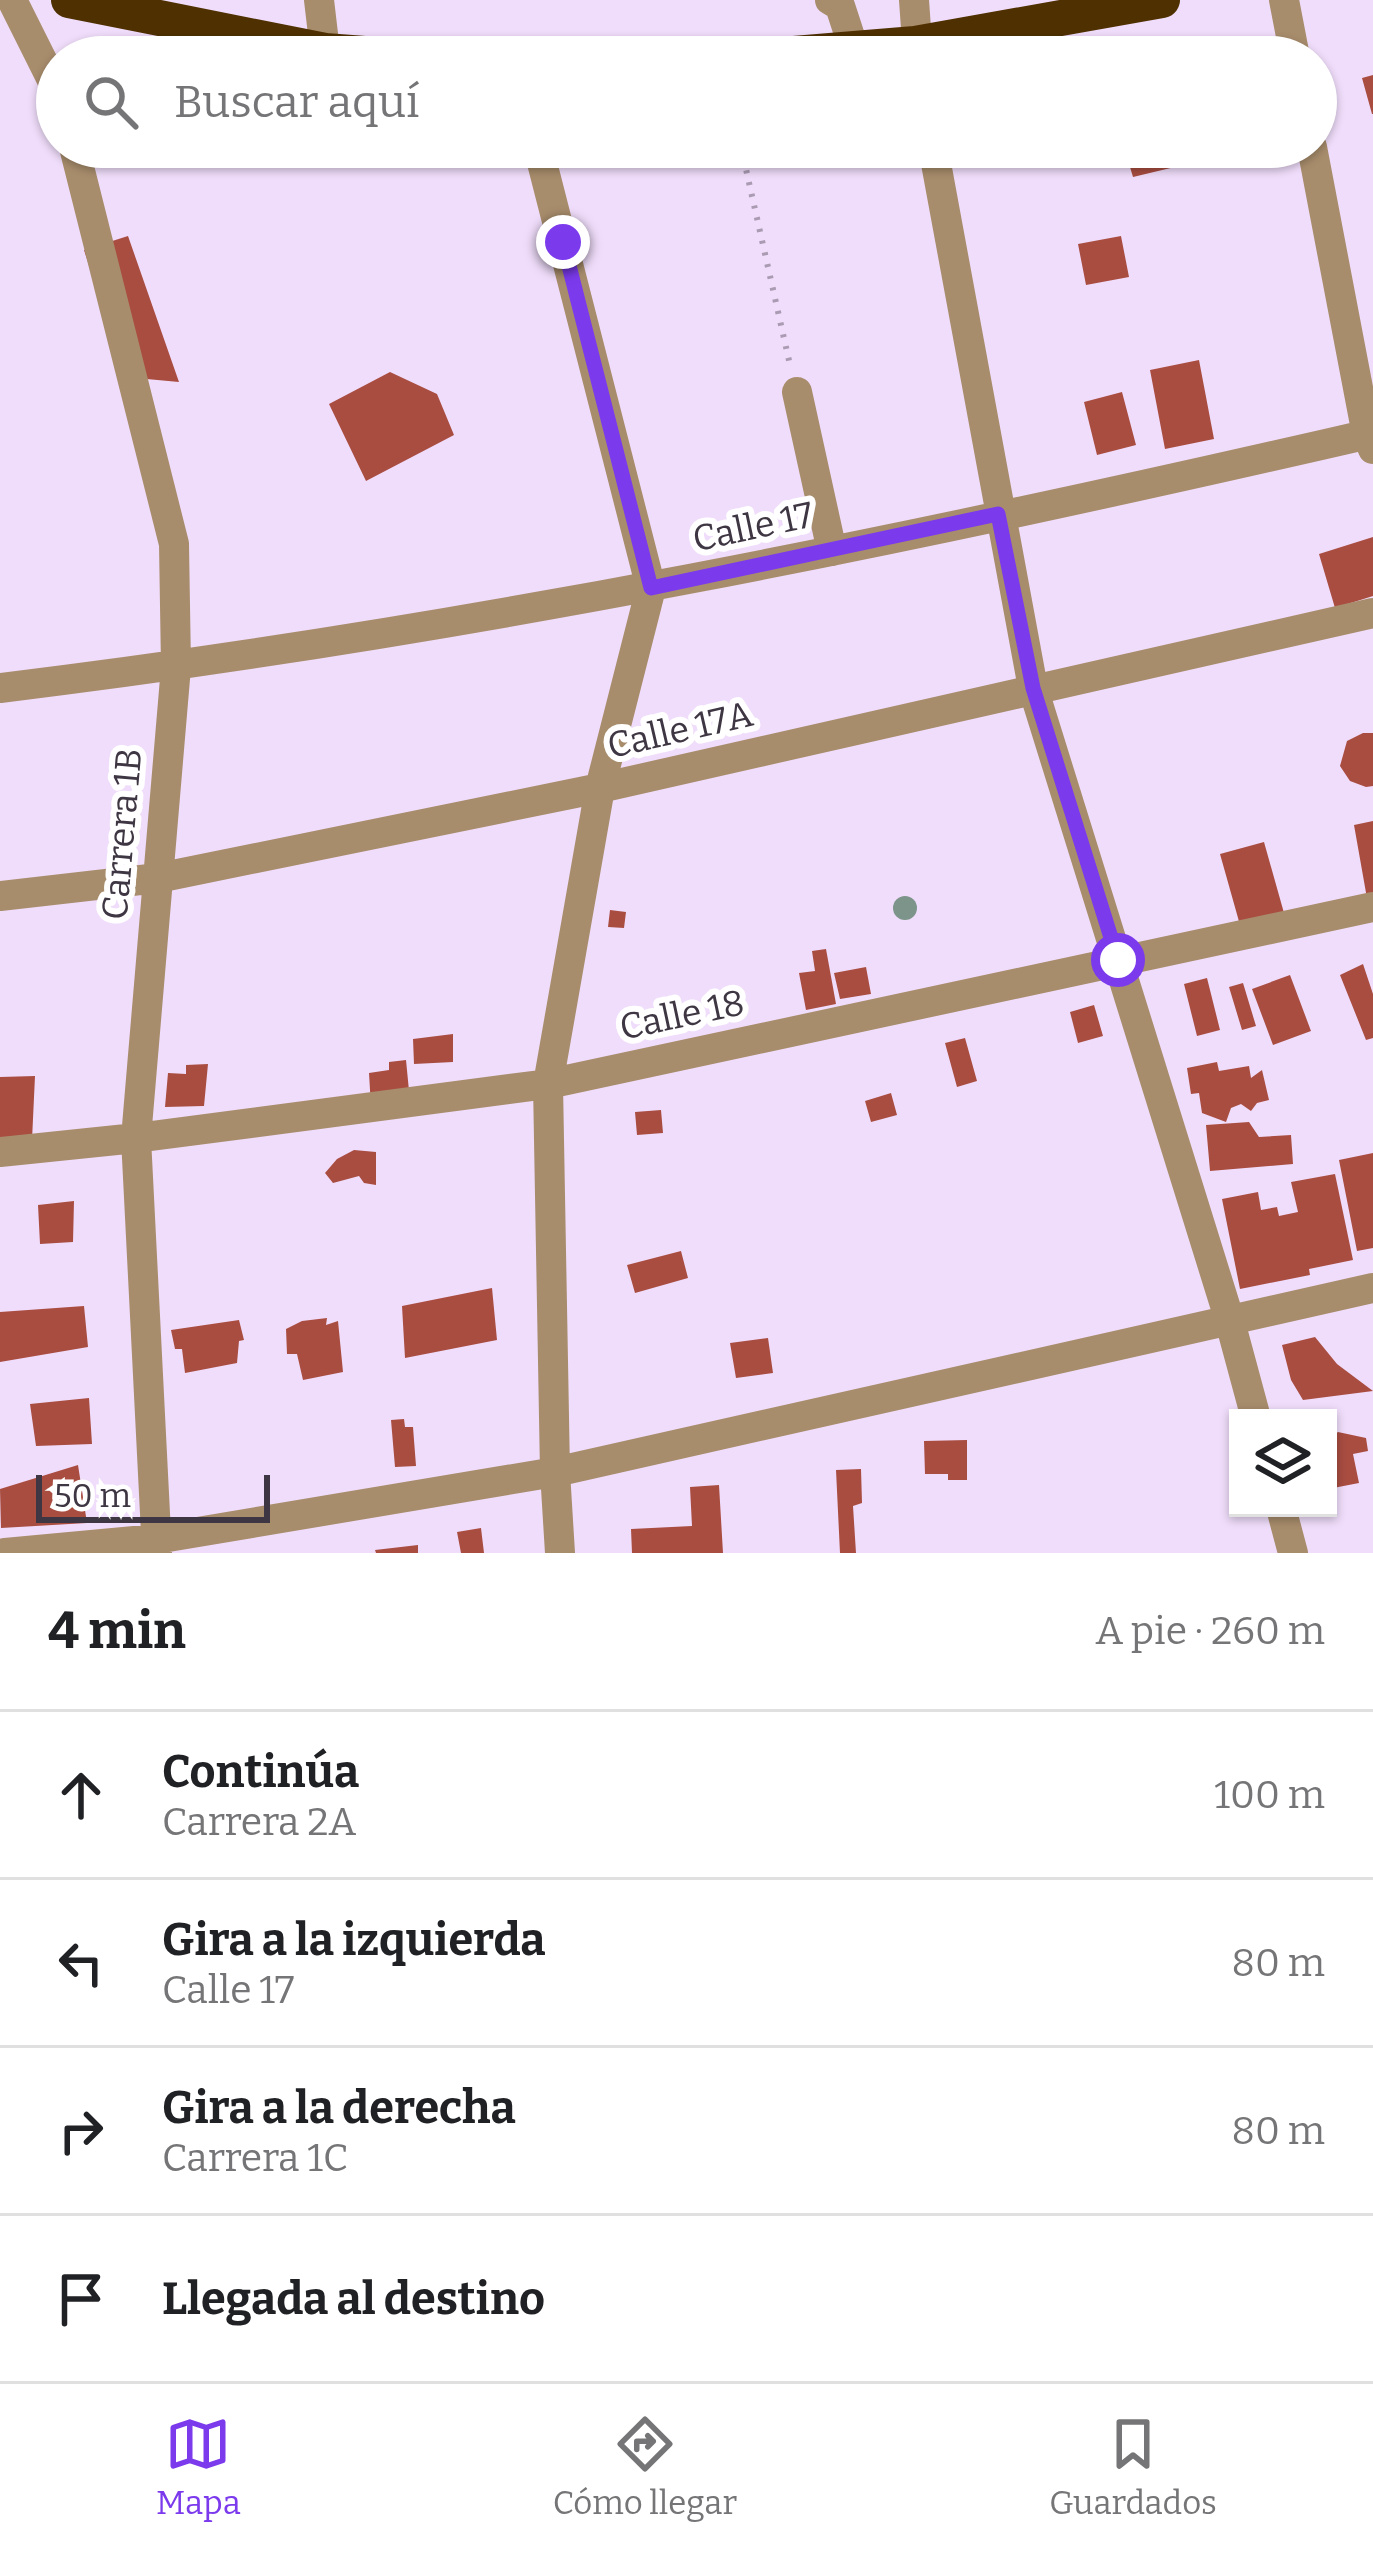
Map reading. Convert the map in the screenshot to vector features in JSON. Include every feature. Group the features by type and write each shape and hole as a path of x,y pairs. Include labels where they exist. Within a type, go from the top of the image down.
{"highway":[{"path":"69,0 250,36"},
{"path":"985,36 1162,0"}],"street":[{"path":"12,0 36,48"},
{"path":"319,0 323,36"},
{"path":"830,0 840,6 849,36"},
{"path":"914,0 915,36"},
{"path":"1284,0 1290,36"},
{"name":"Carrera 1B","path":"79,168 174,544 176,667 136,1138 157,1546"},
{"path":"543,168 651,588 600,788 548,1084 560,1553"},
{"path":"937,168 1033,688 1254,1409"},
{"path":"1316,168 1371,439"},
{"path":"797,392 832,551"},
{"name":"Calle 17","path":"0,688 176,667 651,588 1371,439"},
{"name":"Calle 17A","path":"0,896 158,878 600,788 1373,613"},
{"name":"Calle 18","path":"0,1152 548,1084 1373,907"},
{"path":"5,1553 157,1546 555,1472 1373,1288"},
{"path":"1283,1517 1293,1553"}],"path":[{"path":"746,168 797,392"}],"building":[{"path":"1373,75 1373,114 1372,114 1362,78"},
{"path":"1130,168 1171,168 1133,177"},
{"path":"128,236 179,382 125,377 84,250"},
{"path":"1121,236 1129,277 1086,285 1078,244"},
{"path":"1199,360 1214,439 1165,449 1150,370"},
{"path":"390,372 437,394 454,435 366,481 329,404"},
{"path":"1122,392 1136,445 1097,455 1084,402"},
{"path":"1373,537 1373,596 1335,608 1319,554"},
{"path":"1373,733 1373,786 1366,787 1350,781 1340,766 1347,741"},
{"path":"1373,821 1373,903 1368,904 1354,825"},
{"path":"1264,842 1284,913 1240,925 1220,854"},
{"path":"610,910 626,912 624,928 608,927"},
{"path":"826,949 836,1004 806,1010 799,973 815,971 812,951"},
{"path":"1363,964 1373,994 1373,1038 1366,1040 1340,975"},
{"path":"866,967 871,994 840,999 834,973"},
{"path":"1290,975 1311,1031 1273,1045 1252,989"},
{"path":"1207,978 1220,1030 1197,1036 1184,984"},
{"path":"1243,983 1256,1026 1242,1030 1229,987"},
{"path":"1094,1005 1103,1036 1078,1043 1070,1012"},
{"path":"453,1034 453,1062 414,1064 413,1039"},
{"path":"965,1038 977,1081 957,1087 945,1043"},
{"path":"406,1060 410,1101 371,1107 369,1073 389,1070 389,1062"},
{"path":"1217,1062 1219,1071 1249,1066 1251,1078 1262,1070 1269,1100 1257,1103 1251,1111 1241,1104 1231,1108 1226,1122 1202,1113 1199,1093 1191,1094 1187,1068"},
{"path":"208,1064 204,1106 165,1107 168,1073 186,1074 186,1065"},
{"path":"35,1076 32,1140 0,1142 0,1077"},
{"path":"891,1093 897,1115 871,1122 865,1101"},
{"path":"661,1110 663,1133 637,1135 635,1112"},
{"path":"1249,1122 1259,1137 1291,1135 1293,1164 1210,1171 1206,1125"},
{"path":"354,1150 376,1152 376,1185 364,1183 359,1176 333,1183 325,1173"},
{"path":"1373,1153 1373,1248 1357,1251 1339,1160"},
{"path":"1335,1174 1353,1260 1309,1269 1310,1275 1240,1289 1222,1199 1258,1192 1261,1210 1277,1207 1279,1216 1298,1212 1291,1182"},
{"path":"74,1201 73,1242 40,1244 38,1205"},
{"path":"681,1251 688,1278 635,1293 627,1265"},
{"path":"492,1288 497,1340 405,1358 402,1306"},
{"path":"84,1306 88,1347 0,1362 0,1312"},
{"path":"327,1318 326,1325 338,1321 343,1372 303,1380 297,1354 287,1354 286,1329"},
{"path":"239,1320 244,1340 239,1341 237,1363 185,1373 182,1349 175,1349 171,1330"},
{"path":"1315,1337 1337,1364 1373,1391 1303,1400 1291,1380 1282,1345"},
{"path":"768,1338 773,1373 736,1378 730,1343"},
{"path":"89,1398 92,1444 36,1446 30,1404"},
{"path":"404,1419 405,1427 413,1427 416,1466 395,1467 391,1420"},
{"path":"1337,1433 1366,1438 1368,1451 1353,1454 1359,1483 1337,1487"},
{"path":"967,1440 967,1480 925,1474 924,1441"},
{"path":"78,1465 87,1523 1,1528 0,1489"},
{"path":"861,1469 862,1503 853,1506 856,1553 840,1553 836,1470"},
{"path":"719,1485 723,1553 632,1553 631,1529 692,1526 690,1487"},
{"path":"481,1528 484,1553 461,1553 457,1532"},
{"path":"418,1545 418,1553 375,1550"}],"route":[{"path":"563,242 651,588 998,514 1033,688 1118,960"}]}
